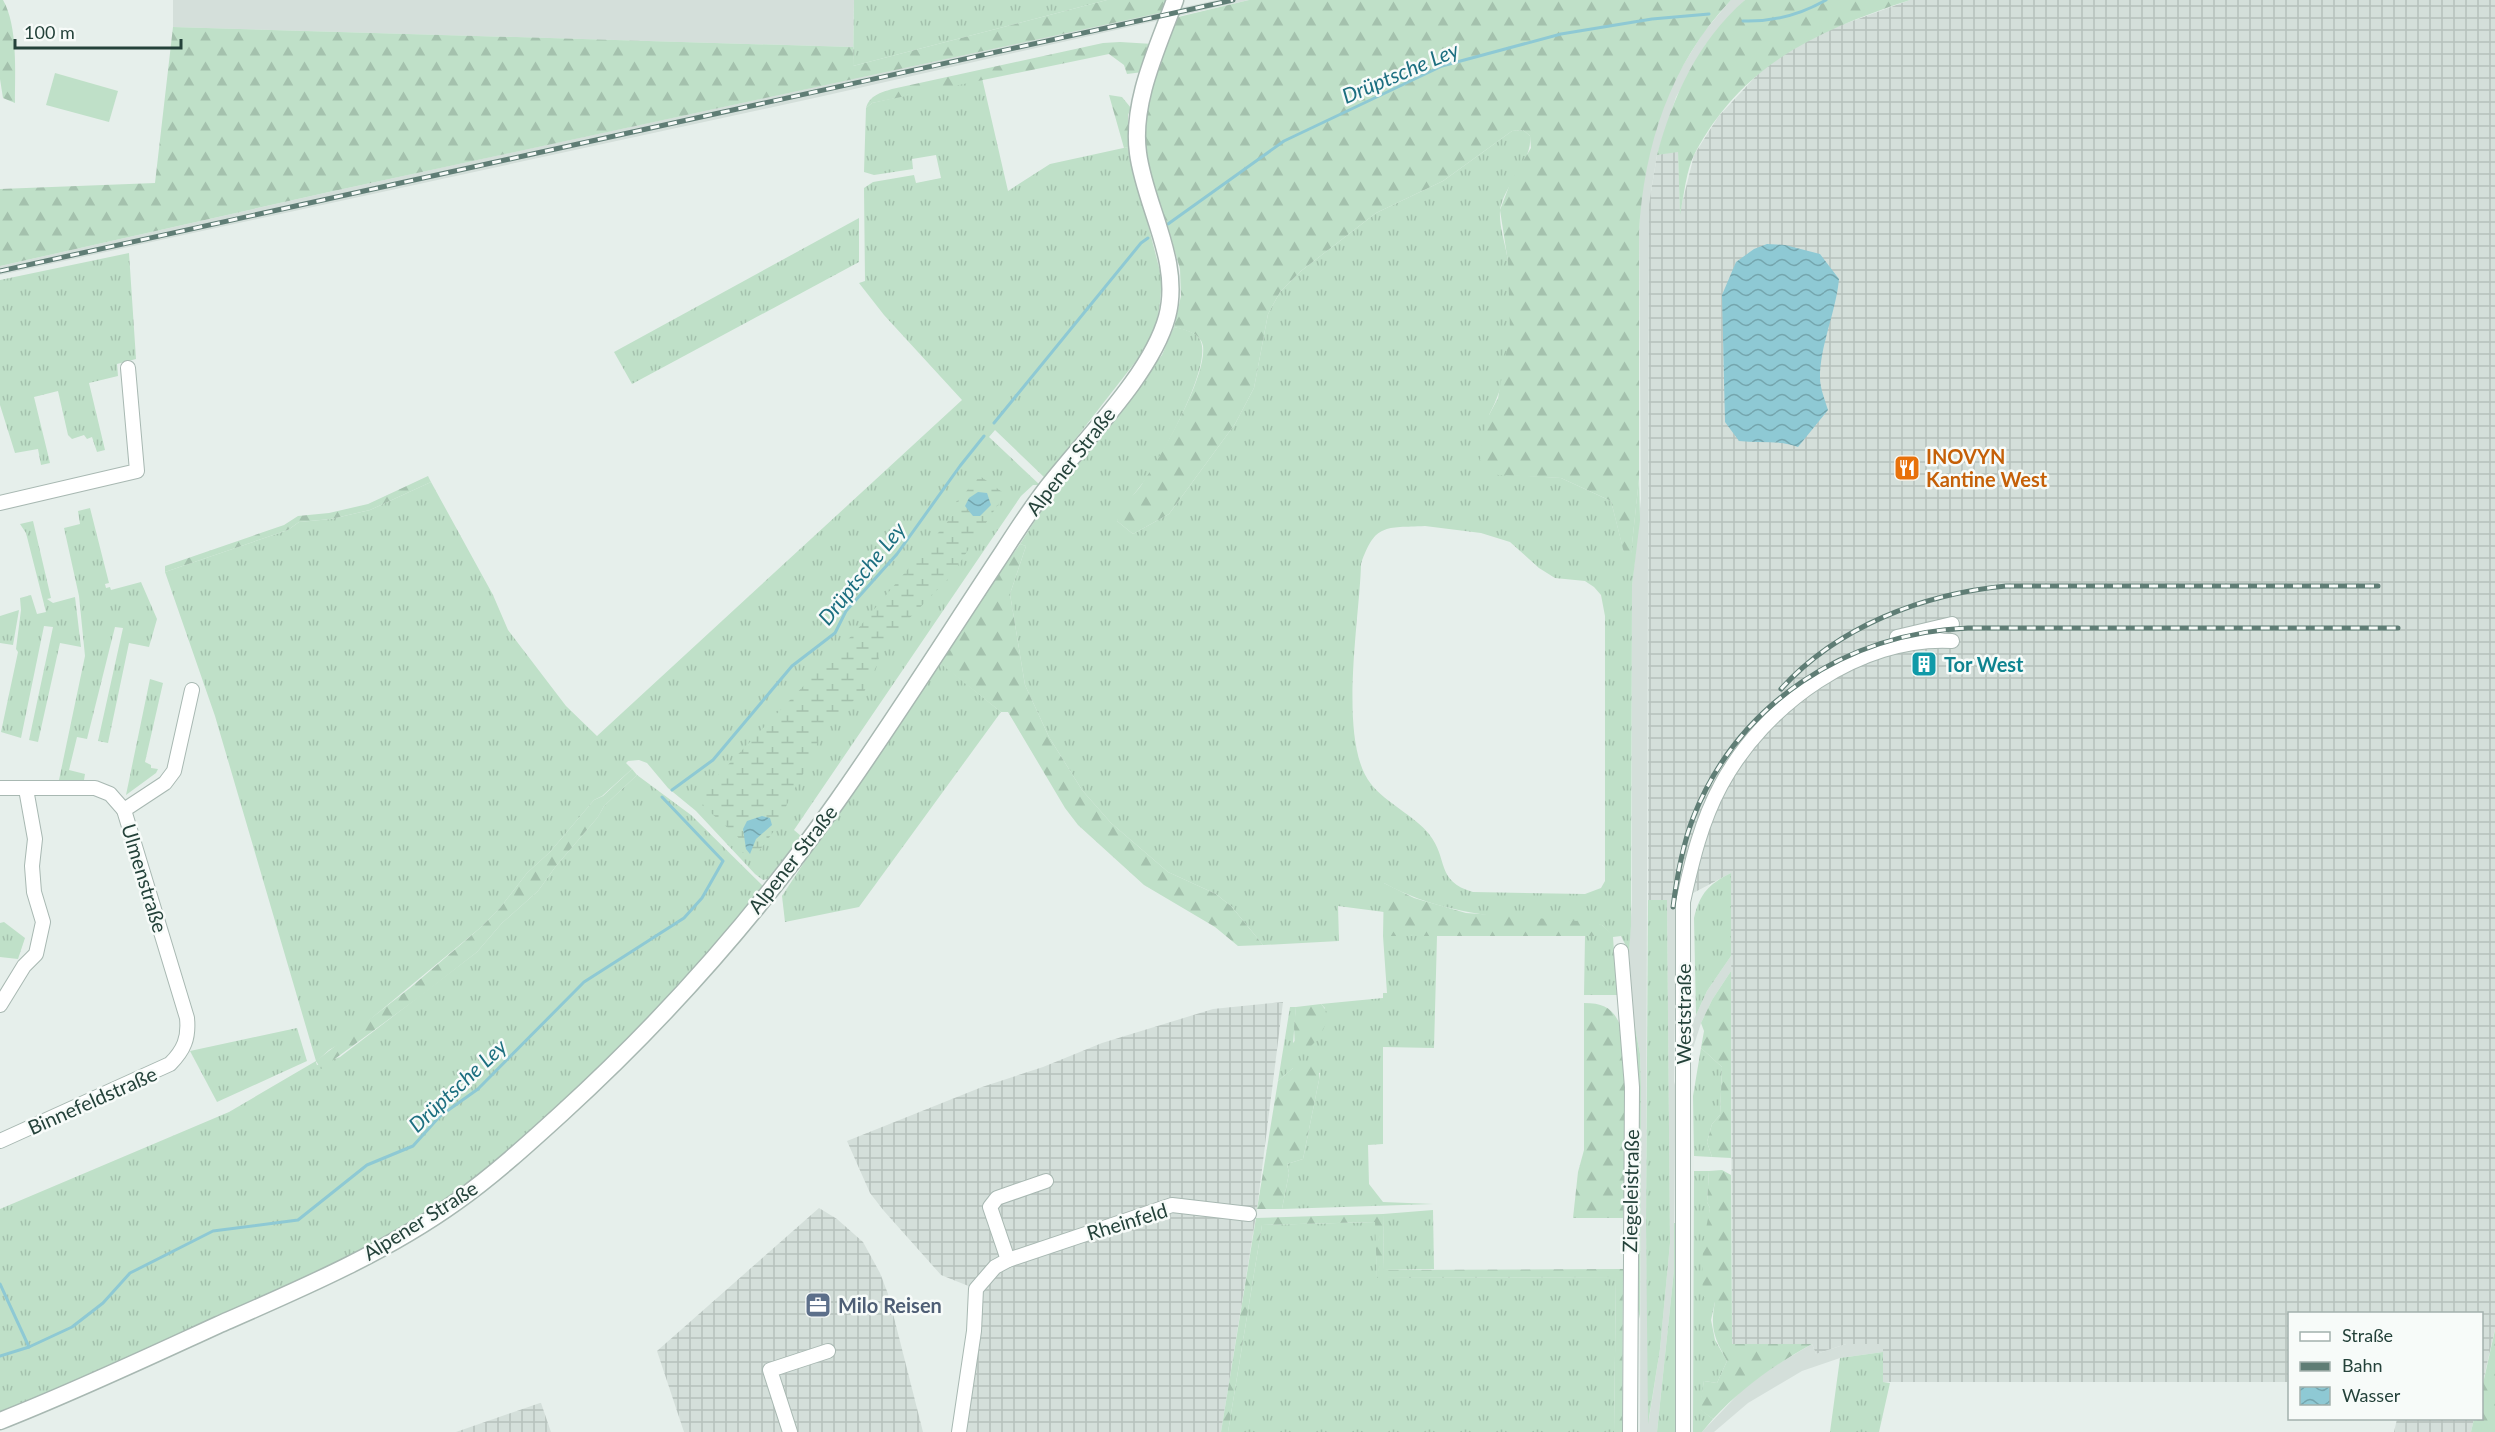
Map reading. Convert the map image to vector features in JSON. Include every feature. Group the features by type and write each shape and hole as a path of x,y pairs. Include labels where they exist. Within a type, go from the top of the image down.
{"street":[{"name":"Alpener Straße","path":"0,1421 325,1277 400,1237 454,1204 504,1165 615,1064 695,980 836,803 1029,513 1130,385 1156,346 1168,314 1169,274 1166,251 1151,206 1137,151 1138,114 1142,93 1175,0"},
{"path":"0,503 137,471 128,368"},
{"name":"Weststraße","path":"1853,662 1862,649 1952,624"},
{"name":"Weststraße","path":"1683,1432 1683,902 1693,852 1704,821 1722,783 1751,741 1783,709 1818,682 1853,662 1895,646 1926,640 1952,641"},
{"name":"Ulmenstraße","path":"181,1053 188,1031 187,1018 124,810 165,783 174,771 192,690"},
{"path":"0,789 95,788 110,794 124,810"},
{"path":"0,1005 24,966 36,954 43,922 34,892 32,866 35,839 26,789"},
{"name":"Ziegeleistraße","path":"1621,951 1632,1087 1630,1432"},
{"name":"Binnefeldstraße","path":"0,1141 170,1064 181,1053"},
{"path":"1008,1260 990,1207 997,1198 1046,1181"},
{"name":"Rheinfeld","path":"959,1432 974,1331 976,1289 995,1267 1008,1260 1173,1205 1249,1214"},
{"path":"790,1432 770,1370 828,1351"}],"shaded area":[{"path":"173,0 854,0 853,47 173,27"},
{"path":"1217,0 1249,0 819,97 0,275 0,266 329,192"},
{"path":"1731,0 1745,0 1706,44 1676,97 1657,155 1649,204 1646,1223 1649,1419 1660,1349 1670,1243 1667,900 1676,900 1674,1085 1690,1028 1707,991 1731,956 1731,971 1712,1000 1701,1023 1682,1083 1675,1139 1674,1270 1657,1432 1640,1432 1641,1087 1640,1054 1633,1017 1629,952 1632,901 1632,586 1641,499 1639,232 1641,193 1650,148 1662,108 1676,77 1703,33"},
{"path":"1910,0 2495,0 2495,1329 2483,1382 2483,1312 2288,1312 2288,1382 1883,1382 1883,1344 1846,1344 1816,1354 1812,1344 1732,1344 1731,873 1680,900 1648,900 1649,204 1657,155 1678,151 1680,212 1694,155 1718,117 1758,74 1775,60 1803,42 1828,30"},
{"path":"1283,1002 1257,1209 1221,1432 959,1432 976,1289 941,1275 884,1211 870,1193 847,1141 982,1087 1043,1067 1102,1043 1213,1009"},
{"path":"819,1208 837,1219 863,1242 880,1273 888,1294 923,1432 684,1432 657,1351"},
{"path":"1812,1344 1816,1354 1846,1344 1883,1344 1883,1352 1840,1358 1802,1371 1748,1403 1714,1432 1702,1432 1747,1385"},
{"path":"540,1403 551,1432 456,1432"},
{"path":"2397,1420 2474,1420 2471,1432 2394,1432"}],"green space":[{"path":"0,0 3,0 8,11 13,36 15,103 3,98 0,79"},
{"path":"854,0 1107,0 853,66"},
{"path":"1107,0 1168,0 1164,12 329,192 0,266 0,189 155,183 173,27 853,47 853,66"},
{"path":"1249,0 1731,0 1710,25 1676,79 1654,138 1647,168 1639,232 1639,479 1631,554 1624,553 1611,501 1561,478 1498,475 1487,471 1480,460 1489,415 1498,398 1510,332 1508,262 1500,210 1511,181 1531,148 1530,136 1523,130 1512,131 1443,181 1376,213 1301,271 1280,292 1268,314 1254,388 1235,424 1169,514 1133,534 1117,521 1121,510 1139,489 1160,456 1181,417 1198,377 1203,346 1199,338 1192,333 1174,327 1181,296 1180,269 1168,227 1145,166 1141,120 1174,18"},
{"path":"1745,0 1910,0 1877,11 1815,38 1786,54 1736,95 1714,122 1695,153 1687,175 1680,215 1678,152 1657,155 1663,133 1689,71 1714,33"},
{"path":"1103,43 1153,44 1143,72 1127,74 1124,65 1109,54 872,103 866,108 873,97 892,89"},
{"path":"55,73 118,91 109,122 46,105"},
{"path":"982,78 1008,191 1050,164 1128,147 1161,275 1158,312 1147,347 1045,478 995,430 989,437 1040,485 1033,485 1021,496 794,830 801,836 768,879 763,880 755,874 696,811 668,788 647,763 639,760 628,761 626,763 632,769 602,796 594,800 480,928 343,1042 329,1050 316,1062 317,1065 340,1057 477,952 502,923 538,891 598,817 604,806 637,775 691,815 768,891 533,1140 401,1237 0,1421 0,1209 229,1112 316,1061 215,716 165,572 288,530 299,522 331,519 370,510 431,482 493,595 508,630 566,706 597,736 962,400 884,315 859,283 865,281 864,188 873,182 914,175 916,183 941,178 936,155 912,159 913,169 874,175 864,172 866,108 872,103"},
{"path":"1109,95 1122,97 1131,108 1128,115 1128,147 1124,148"},
{"path":"1523,130 1530,136 1530,146 1523,164 1506,192 1500,211 1510,281 1510,340 1503,379 1489,415 1513,475 1561,478 1611,501 1624,552 1631,553 1639,479 1640,520 1632,586 1631,926 1629,952 1621,936 1613,937 1617,995 1584,995 1585,936 1612,936 1602,925 1518,919 1463,911 1410,895 1384,883 1384,912 1338,906 1339,941 1263,945 1232,907 1216,894 1168,872 1111,823 1082,790 1049,737 1025,685 1010,594 1026,546 1020,544 1054,491 1162,355 1174,327 1191,332 1199,338 1202,349 1201,364 1188,402 1170,439 1151,472 1125,506 1117,521 1133,534 1169,514 1235,424 1254,388 1268,314 1280,292 1301,271 1376,213 1443,181 1512,131","holes":["1425,526 1481,533 1510,542 1539,568 1555,578 1585,581 1601,595 1605,616 1605,881 1601,888 1585,894 1473,892 1461,887 1448,875 1429,834 1371,784 1361,765 1355,739 1353,678 1361,564 1371,541 1383,530 1400,527"]},
{"path":"859,218 859,262 632,384 614,352"},
{"path":"129,253 136,359 117,364 118,376 89,383 105,450 97,452 92,437 87,439 84,435 72,439 68,435 58,391 34,397 50,463 41,465 38,449 15,453 0,405 0,280"},
{"path":"428,476 431,482 370,510 331,519 299,522 288,530 165,572 165,566 284,525 298,516 329,513 368,504"},
{"path":"980,476 1005,494 951,576 882,646 877,665 864,692 820,729 815,754 774,831 753,859 742,852 738,837 702,805 702,792 856,631 954,514 953,506"},
{"path":"90,508 109,583 105,584 106,588 110,587 111,590 141,582 157,619 149,647 129,643 108,743 98,741 123,628 115,627 87,739 77,737 69,770 85,774 84,780 59,780 85,656 79,596 64,528 80,524 78,511"},
{"path":"33,521 51,598 47,599 53,603 75,597 81,647 60,643 38,742 29,740 53,627 44,626 21,738 1,732 18,652 16,649 21,610 20,598 31,595 37,614 46,612 26,533 20,524"},
{"path":"1020,544 1026,546 1010,594 1025,685 1049,737 1082,790 1111,823 1168,872 1216,894 1232,907 1263,945 1238,946 1215,927 1144,885 1078,825 1065,808 1008,712 1001,712 937,661"},
{"path":"19,610 13,645 0,643 0,616"},
{"path":"937,660 1001,712 859,907 785,922 782,896"},
{"path":"150,679 163,683 145,762 151,765 151,768 158,769 156,773 126,795"},
{"path":"632,769 637,775 604,806 598,817 538,891 502,923 477,952 321,1069 316,1061 410,988 480,928 594,800 603,796"},
{"path":"1731,873 1731,956 1707,991 1696,1015 1694,918 1706,890"},
{"path":"1384,883 1414,898 1466,913 1592,922 1602,925 1613,936 1383,936"},
{"path":"1648,900 1667,900 1670,1243 1660,1349 1648,1424 1646,1223"},
{"path":"4,922 25,938 18,959 0,957 0,923"},
{"path":"1383,936 1437,936 1434,1048 1383,1047 1383,1144 1368,1145 1369,1184 1383,1202 1433,1204 1282,1209 1289,1173 1287,1164 1303,1159 1320,1073 1293,1068 1278,1081 1290,1007 1296,1007 1293,1043 1325,1008 1321,1004 1383,998 1383,993 1387,993"},
{"path":"1731,971 1731,1158 1712,1157 1707,1142 1712,1124 1720,1115 1722,1067 1701,1048 1704,1031 1701,1023 1712,1000"},
{"path":"1584,1003 1593,1003 1610,1010 1618,1020 1624,1035 1627,1113 1623,1218 1573,1218 1578,1172 1584,1150"},
{"path":"1321,1004 1325,1010 1326,1022 1321,1034 1308,1049 1295,1049 1296,1007"},
{"path":"1633,1017 1640,1054 1641,1087 1640,1319 1636,1299 1637,1069"},
{"path":"297,1028 307,1061 217,1102 190,1051"},
{"path":"1701,1048 1722,1067 1720,1115 1712,1124 1707,1142 1712,1157 1694,1156 1693,1096"},
{"path":"1311,1062 1319,1067 1319,1080 1303,1159 1287,1164 1289,1173 1282,1209 1257,1209 1278,1081 1293,1068"},
{"path":"1722,1170 1731,1175 1732,1344 1812,1344 1760,1377 1713,1419 1699,1409 1704,1381 1717,1383 1727,1361 1714,1333 1715,1302 1704,1297 1703,1244 1710,1208 1707,1202 1709,1171"},
{"path":"1694,1171 1709,1171 1707,1202 1710,1208 1708,1223 1715,1302 1711,1320 1715,1340 1727,1361 1717,1383 1704,1381 1700,1409 1713,1419 1702,1432 1693,1432"},
{"path":"1433,1210 1434,1269 1384,1270 1383,1214"},
{"path":"1383,1214 1384,1270 1623,1269 1622,1432 1614,1432 1616,1277 1377,1278 1375,1222 1262,1225 1228,1432 1221,1432 1256,1218"},
{"path":"1376,1222 1377,1278 1616,1277 1614,1432 1228,1432 1262,1225"},
{"path":"1674,1223 1678,1223 1677,1432 1657,1432 1674,1270"},
{"path":"2495,1330 2495,1432 2471,1432 2474,1420 2483,1420 2483,1384"},
{"path":"1883,1352 1883,1382 1890,1383 1879,1432 1830,1432 1840,1358"}],"water":[{"path":"1767,244 1785,245 1820,254 1839,279 1821,366 1821,386 1828,410 1798,447 1777,443 1739,441 1725,422 1722,295 1736,262 1754,249"},
{"path":"978,492 987,493 991,505 980,516 973,516 965,506 969,498"},
{"path":"762,816 770,818 772,825 756,839 750,854 746,849 743,829 747,821"}],"waterway":[{"name":"Drüptsche Ley","path":"1743,21 1786,16 1806,10 1826,0"},
{"name":"Drüptsche Ley","path":"1168,224 1284,141 1442,66 1561,34 1652,19 1709,14"},
{"name":"Drüptsche Ley","path":"994,423 1141,243 1148,238"},
{"name":"Drüptsche Ley","path":"672,790 713,760 792,666 835,633 846,611 897,554 984,436"},
{"name":"Drüptsche Ley","path":"0,1356 29,1347 72,1327 103,1303 130,1273 213,1231 298,1220 367,1165 413,1146 440,1116 478,1089 584,982 684,918 702,898 723,861 662,797"},
{"path":"0,1284 29,1347"}],"railway":[{"path":"0,271 1233,0"},
{"path":"1781,689 1829,647 1855,631 1913,605 1975,590 2006,586 2378,586"},
{"path":"1673,907 1680,862 1693,818 1713,777 1738,740 1768,709 1802,682 1840,660 1880,644 1923,633 1968,628 2398,628"}],"place":[{"name":"INOVYN Kantine West","path":"1907,468"},
{"name":"Tor West","path":"1924,664"},
{"name":"Milo Reisen","path":"818,1305"}]}
